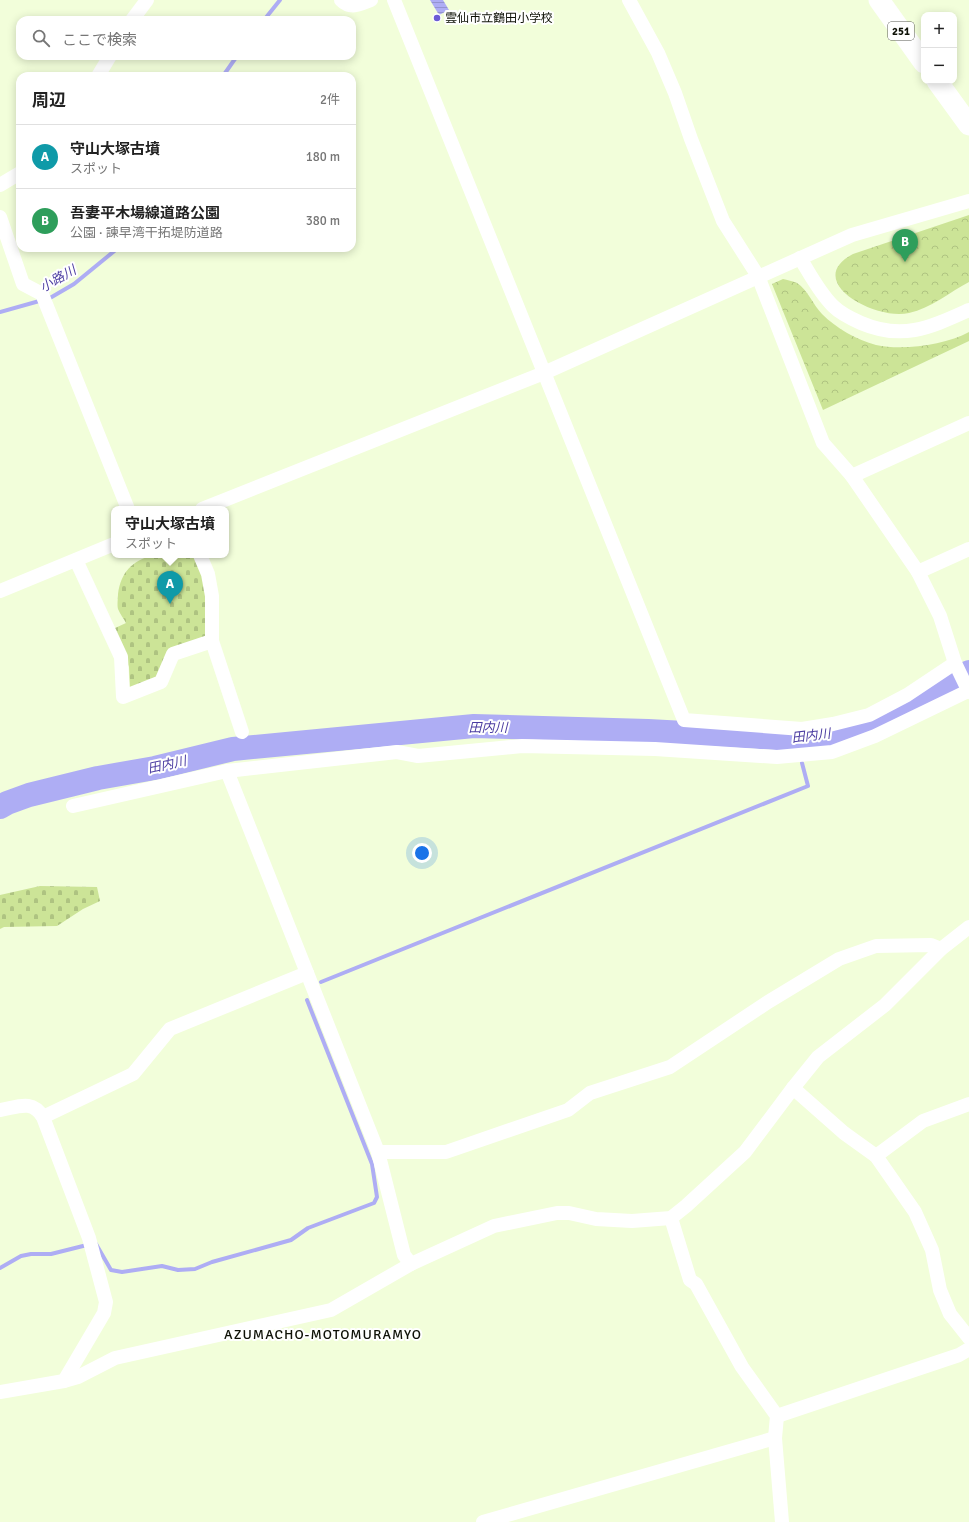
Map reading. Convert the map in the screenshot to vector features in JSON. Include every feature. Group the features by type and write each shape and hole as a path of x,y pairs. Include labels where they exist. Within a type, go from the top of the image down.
{"highway":[{"name":"251","path":"879,0 921,59"},
{"path":"939,84 969,125"}],"street":[{"path":"135,16 147,0"},
{"path":"341,0 345,4 355,6 371,0"},
{"path":"394,0 684,720 802,729 833,724 869,715 908,695 956,665"},
{"path":"73,806 227,771 397,752 418,756 522,746 655,749 777,757 832,752 875,736 968,690 956,665 940,616 918,572 852,476 824,443 758,276 723,221 691,140 675,93 658,53 629,0"},
{"path":"100,72 108,60"},
{"path":"0,185 16,175"},
{"path":"210,506 544,373 852,235 969,201"},
{"path":"0,217 23,284 42,294 45,300 127,506"},
{"path":"800,258 822,292 834,307 851,318 870,327 891,331 910,332 934,325 969,310"},
{"path":"852,476 969,423"},
{"path":"0,591 111,545"},
{"path":"918,572 969,549"},
{"path":"201,558 208,574 212,596 212,641 242,732"},
{"path":"76,560 121,657 123,697 161,682 173,654 212,641"},
{"path":"227,771 378,1152 404,1255 411,1264"},
{"path":"0,1392 64,1381 78,1377 115,1358 331,1310 411,1264 494,1226 557,1213 569,1213 596,1219 632,1221 671,1218 745,1152 818,1057 885,1005 941,949 969,927"},
{"path":"378,1152 446,1152 568,1110 590,1093 670,1067 768,1002 839,959 876,946 931,945 941,949"},
{"path":"43,1117 133,1074 170,1029 307,974"},
{"path":"793,1088 844,1133 876,1156 915,1212 932,1250 940,1290 950,1314 969,1338"},
{"path":"876,1156 923,1121 969,1104"},
{"path":"0,1110 28,1105 34,1106 39,1110 43,1117 89,1238 106,1302 104,1313 64,1381"},
{"path":"671,1218 690,1280 696,1284 742,1367 777,1416 775,1438 782,1522"},
{"path":"777,1416 959,1356 969,1349"},
{"path":"483,1522 775,1438"}],"green space":[{"path":"969,215 969,282 933,304 917,311 895,314 879,311 863,305 849,297 839,287 835,276 839,265 853,254"},
{"path":"783,279 795,282 801,286 819,311 840,329 869,343 887,347 924,346 959,337 969,332 969,341 823,410 772,284"},
{"path":"144,558 196,558 209,597 208,639 170,652 158,679 130,690 129,667 113,629 126,623 118,609 118,594 125,574 133,564"},
{"path":"40,886 97,887 100,901 83,909 57,926 4,927 0,929 0,895"}],"water":[{"path":"430,0 443,0 449,10 439,15"}],"waterway":[{"name":"小路川","path":"267,16 280,0"},
{"name":"小路川","path":"226,72 234,60"},
{"name":"小路川","path":"0,312 50,298 74,284 113,252"},
{"name":"田内川","path":"0,807 29,795 98,778 155,768 233,749 474,726 648,731 796,739 821,737 874,724 969,672"},
{"path":"796,739 798,749"},
{"path":"321,982 808,786 802,763"},
{"path":"96,1244 111,1270 122,1272 162,1266 178,1270 195,1269 212,1262 291,1240 308,1228 374,1203 377,1197 372,1164 307,1000"},
{"path":"0,1268 21,1256 31,1254 51,1254 87,1245"}],"place":[{"name":"雲仙市立鶴田小学校","path":"437,18"},
{"name":"吾妻平木場線道路公園","path":"905,262"},
{"name":"守山大塚古墳","path":"170,604"}],"district":[{"name":"AZUMACHO-MOTOMURAMYO","path":"323,1334"}]}
